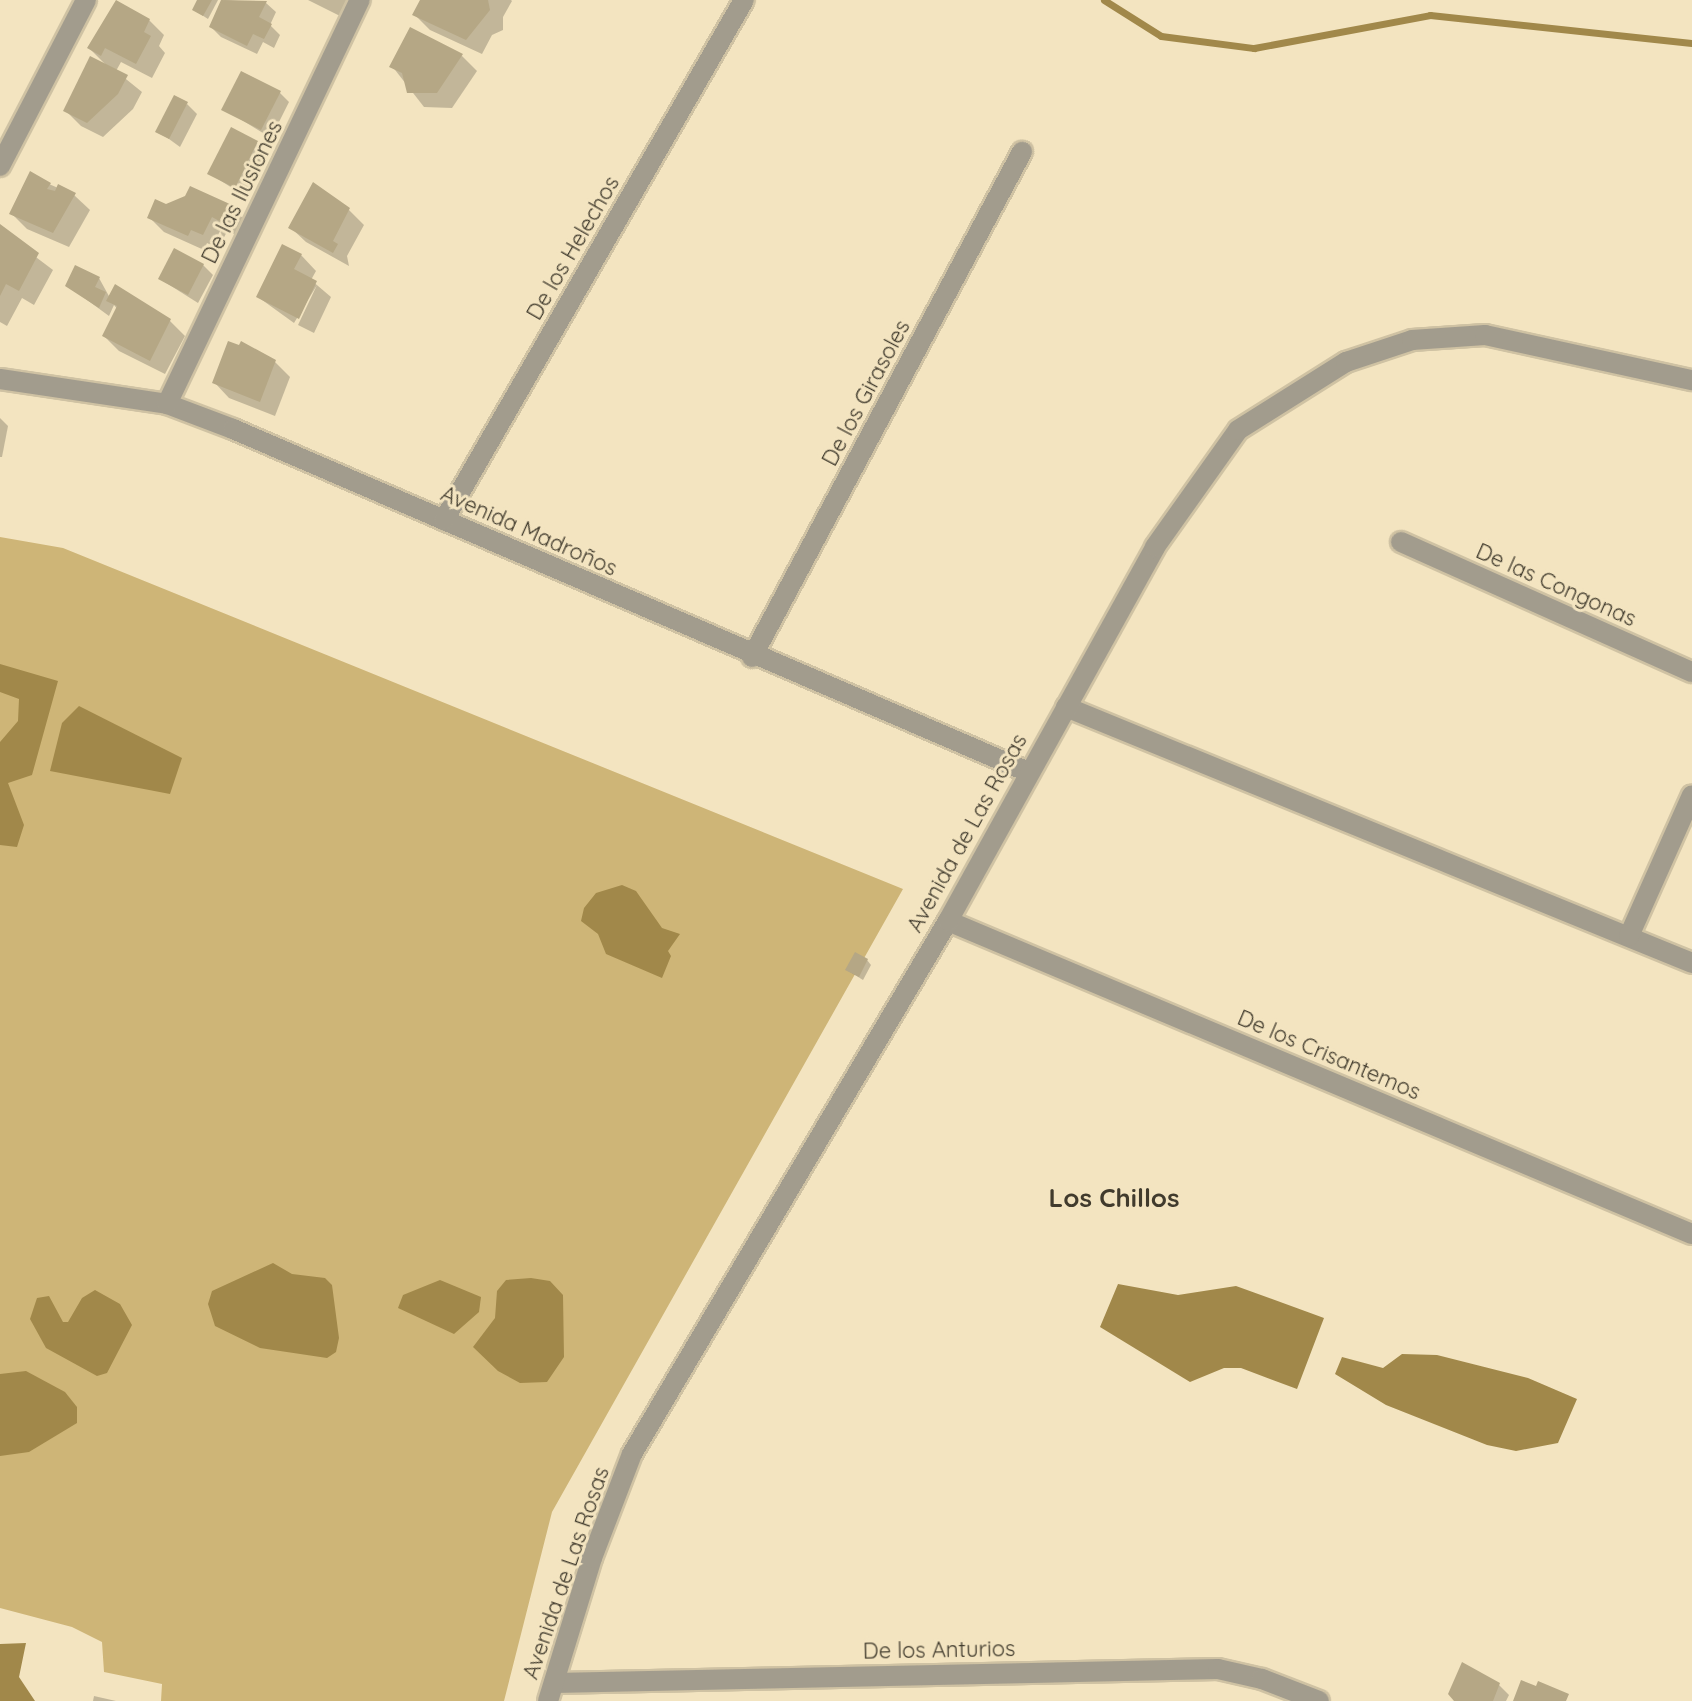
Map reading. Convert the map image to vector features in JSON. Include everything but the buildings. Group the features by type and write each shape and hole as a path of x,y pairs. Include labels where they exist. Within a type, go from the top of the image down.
{"street":[{"path":"0,166 86,0"},
{"name":"De las Ilusiones","path":"167,404 360,0"},
{"name":"De los Helechos","path":"444,520 744,0"},
{"name":"De los Girasoles","path":"752,657 1022,152"},
{"name":"Avenida de Las Rosas","path":"551,1692 592,1558 632,1454 948,921 1026,771 1066,707 1155,547 1238,430 1346,362 1412,340 1485,335 1692,380"},
{"name":"Avenida Madroños","path":"0,379 167,404 444,520 752,657 1026,771"},
{"name":"De las Congonas","path":"1401,542 1692,672"},
{"path":"1066,707 1692,963"},
{"path":"1629,936 1692,795"},
{"name":"De los Crisantemos","path":"948,921 1692,1234"},
{"name":"De los Anturios","path":"551,1692 1204,1669 1262,1679 1319,1701"}],"shaded area":[{"path":"0,537 63,548 903,889 552,1512 504,1701 161,1701 162,1684 104,1672 102,1642 72,1627 0,1608"},
{"path":"0,664 58,681 32,775 8,783 24,825 17,847 0,845 0,742 18,721 19,699 0,692"},
{"path":"79,706 182,758 170,794 50,771 62,723"},
{"path":"622,885 636,891 662,928 680,934 668,951 671,956 662,978 606,954 598,934 581,921 584,908 596,893"},
{"path":"273,1263 292,1274 325,1278 332,1285 339,1338 336,1352 327,1358 260,1348 215,1326 208,1304 212,1291"},
{"path":"531,1278 550,1281 563,1295 564,1357 547,1382 520,1383 498,1371 473,1347 495,1318 497,1291 506,1280"},
{"path":"440,1280 481,1297 479,1312 454,1334 398,1308 403,1295"},
{"path":"1118,1284 1178,1295 1236,1286 1324,1318 1297,1389 1241,1368 1224,1368 1190,1382 1100,1327"},
{"path":"95,1290 120,1304 132,1325 107,1373 97,1376 46,1348 30,1319 37,1298 49,1296 63,1322 68,1322 82,1298"},
{"path":"1402,1354 1437,1355 1528,1378 1577,1399 1558,1443 1516,1451 1487,1445 1386,1405 1335,1374 1342,1357 1383,1368"},
{"path":"26,1371 65,1392 77,1407 77,1423 29,1452 0,1456 0,1374"},
{"path":"26,1643 19,1677 35,1701 0,1701 0,1644"}],"waterway":[{"path":"1104,0 1161,36 1254,48 1430,15 1692,43"}],"district":[{"name":"Los Chillos","path":"1114,1198"}]}
